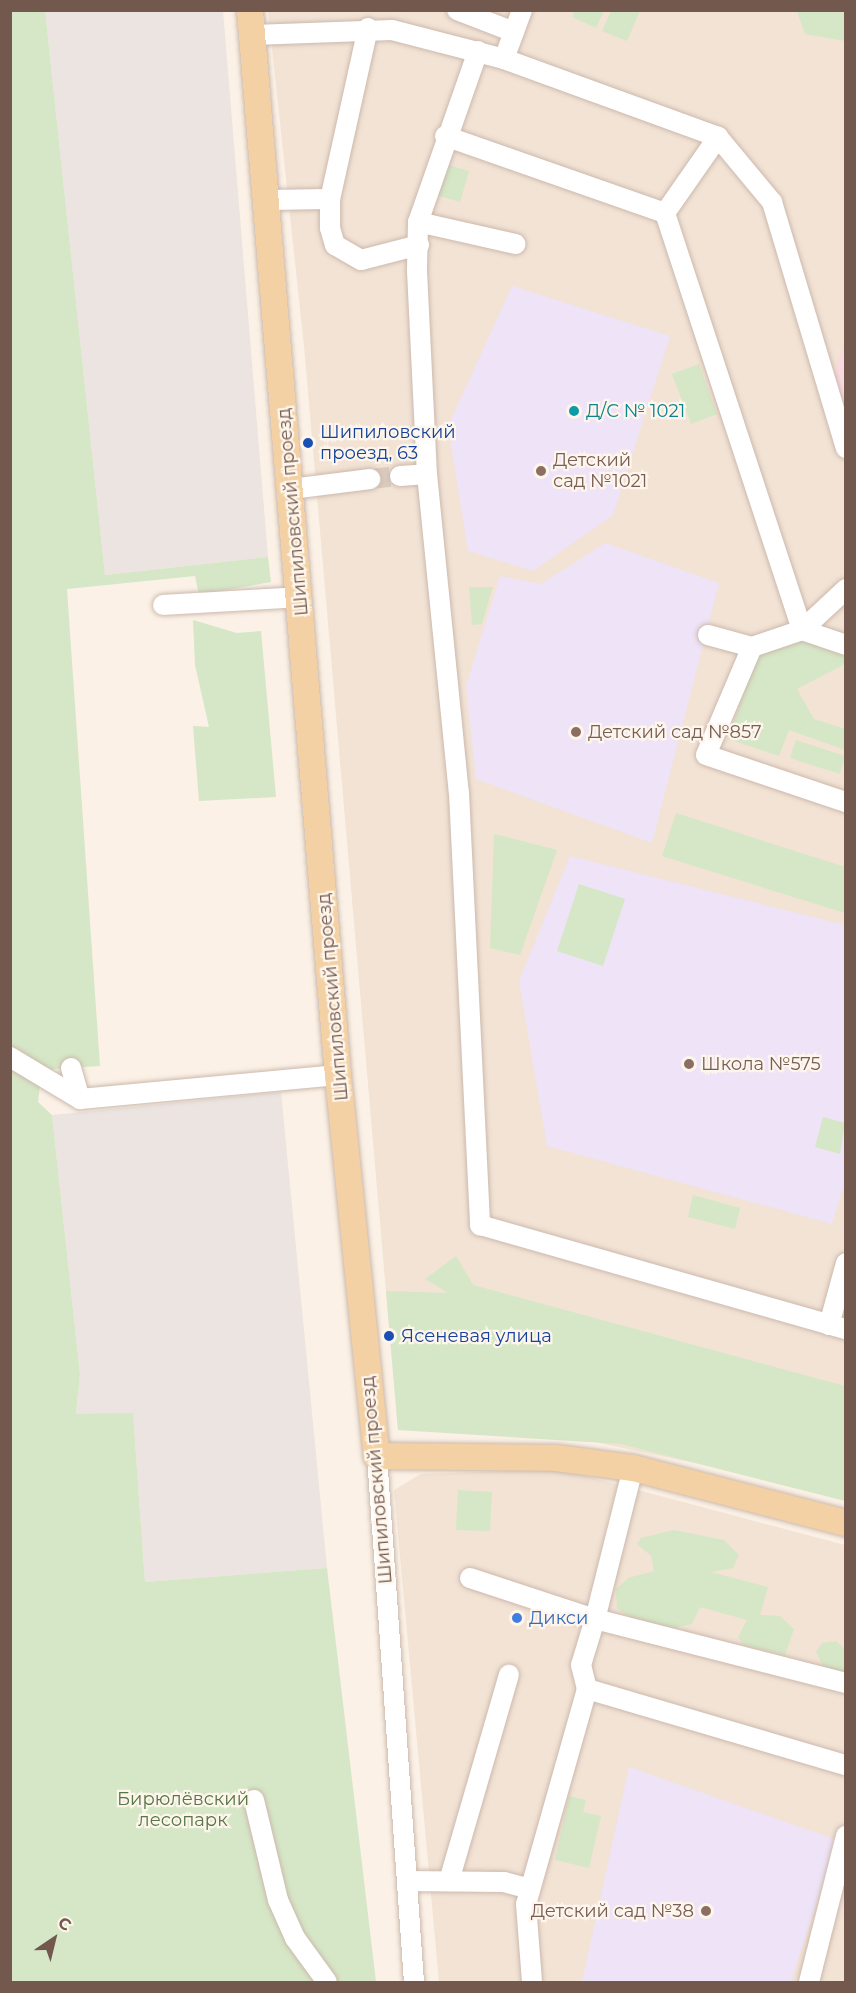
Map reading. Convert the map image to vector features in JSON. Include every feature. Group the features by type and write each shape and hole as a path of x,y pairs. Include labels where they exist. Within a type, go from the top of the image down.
{"main road":[{"name":"Шипиловский проезд","path":"251,23 301,597 338,1074 377,1456"},
{"path":"377,1456 556,1458 633,1468 846,1523"}],"street":[{"path":"457,10 514,32"},
{"path":"504,59 522,10"},
{"path":"251,23 368,28 478,51 718,138 772,202 846,448"},
{"path":"368,28 330,199 335,245 347,255 361,260 385,257 419,245"},
{"path":"478,51 445,136 418,222 427,474 459,793 480,1225 837,1327 846,1263"},
{"path":"445,136 665,213"},
{"path":"665,213 718,138"},
{"path":"265,200 330,199"},
{"path":"665,213 802,630"},
{"path":"418,222 516,244"},
{"path":"400,476 427,474"},
{"path":"291,489 370,478"},
{"path":"708,635 752,647 802,630 846,589"},
{"path":"164,605 301,597"},
{"path":"802,630 846,645"},
{"path":"752,647 706,755 846,802"},
{"path":"10,1057 80,1099"},
{"path":"71,1068 80,1099"},
{"path":"42,1089 80,1099 338,1074"},
{"name":"Шипиловский проезд","path":"377,1456 414,1983"},
{"path":"532,1983 526,1904 587,1689 581,1665 633,1468"},
{"path":"470,1578 595,1619 846,1683"},
{"path":"449,1881 509,1675"},
{"path":"587,1689 846,1765"},
{"path":"254,1800 278,1900 295,1938 327,1983"},
{"path":"809,1983 846,1836"},
{"path":"407,1881 504,1882 530,1889"}],"shaded area":[{"path":"45,11 223,11 268,557 105,575"},
{"path":"268,11 845,11 845,1495 557,1434 398,1430 304,346"},
{"name":"Детский сад №1021","path":"512,286 670,336 613,515 533,571 468,551 448,426"},
{"path":"846,336 845,411 834,375"},
{"name":"Детский сад №857","path":"605,543 719,583 652,843 476,779 466,686 500,576 541,584"},
{"name":"Школа №575","path":"570,856 845,925 846,1177 832,1224 547,1146 519,981"},
{"path":"281,1092 327,1568 145,1582 133,1413 76,1415 80,1374 52,1115"},
{"path":"559,1469 845,1545 845,1982 439,1982 394,1490 421,1474"},
{"name":"Детский сад №38","path":"629,1767 837,1840 791,1982 582,1982"}],"green space":[{"name":"Бирюлёвский лесопарк","path":"45,10 105,575 268,557 271,582 199,595 195,576 67,589 100,1066 54,1069 41,1078 38,1102 52,1115 80,1374 76,1414 133,1413 145,1582 327,1568 376,1982 11,1982 10,11"},
{"path":"574,10 604,11 596,28 572,17"},
{"path":"611,11 640,11 627,41 602,31"},
{"path":"797,11 845,11 845,41 805,34"},
{"path":"445,164 469,171 460,202 436,195"},
{"path":"699,364 717,414 691,424 672,374"},
{"path":"469,587 493,587 482,624 472,625"},
{"path":"193,620 237,633 261,631 276,797 199,801 193,726 209,727 195,665"},
{"path":"802,638 845,657 845,664 797,689 814,719 845,729 845,750 789,730 779,756 728,739 756,656"},
{"path":"796,740 845,756 840,774 790,758"},
{"path":"676,813 845,867 845,913 662,856"},
{"path":"494,834 557,850 520,955 490,948"},
{"path":"579,884 625,899 603,966 557,951"},
{"path":"823,1117 845,1123 840,1154 815,1147"},
{"path":"693,1195 740,1208 735,1229 688,1217"},
{"path":"456,1256 473,1285 845,1386 845,1501 621,1444 398,1430 386,1291 448,1293 425,1279"},
{"path":"458,1490 492,1492 490,1531 456,1530"},
{"path":"674,1530 724,1540 739,1555 733,1568 711,1572 768,1587 760,1615 780,1616 794,1629 785,1655 744,1645 738,1637 747,1620 700,1607 692,1624 665,1630 632,1619 617,1608 616,1589 628,1578 654,1571 651,1556 637,1544 641,1538"},
{"path":"836,1641 845,1649 845,1678 824,1668 816,1652 822,1643"},
{"path":"569,1796 586,1800 583,1812 601,1816 589,1868 555,1860"}],"tunnel":[{"path":"370,479 400,476"}],"place":[{"name":"Д/C № 1021","path":"574,411"},
{"name":"Шипиловский проезд, 63","path":"308,443"},
{"name":"Детский сад №1021","path":"541,471"},
{"name":"Детский сад №857","path":"576,732"},
{"name":"Школа №575","path":"689,1064"},
{"name":"Ясеневая улица","path":"389,1336"},
{"name":"Дикси","path":"517,1618"},
{"name":"Детский сад №38","path":"706,1911"}]}
